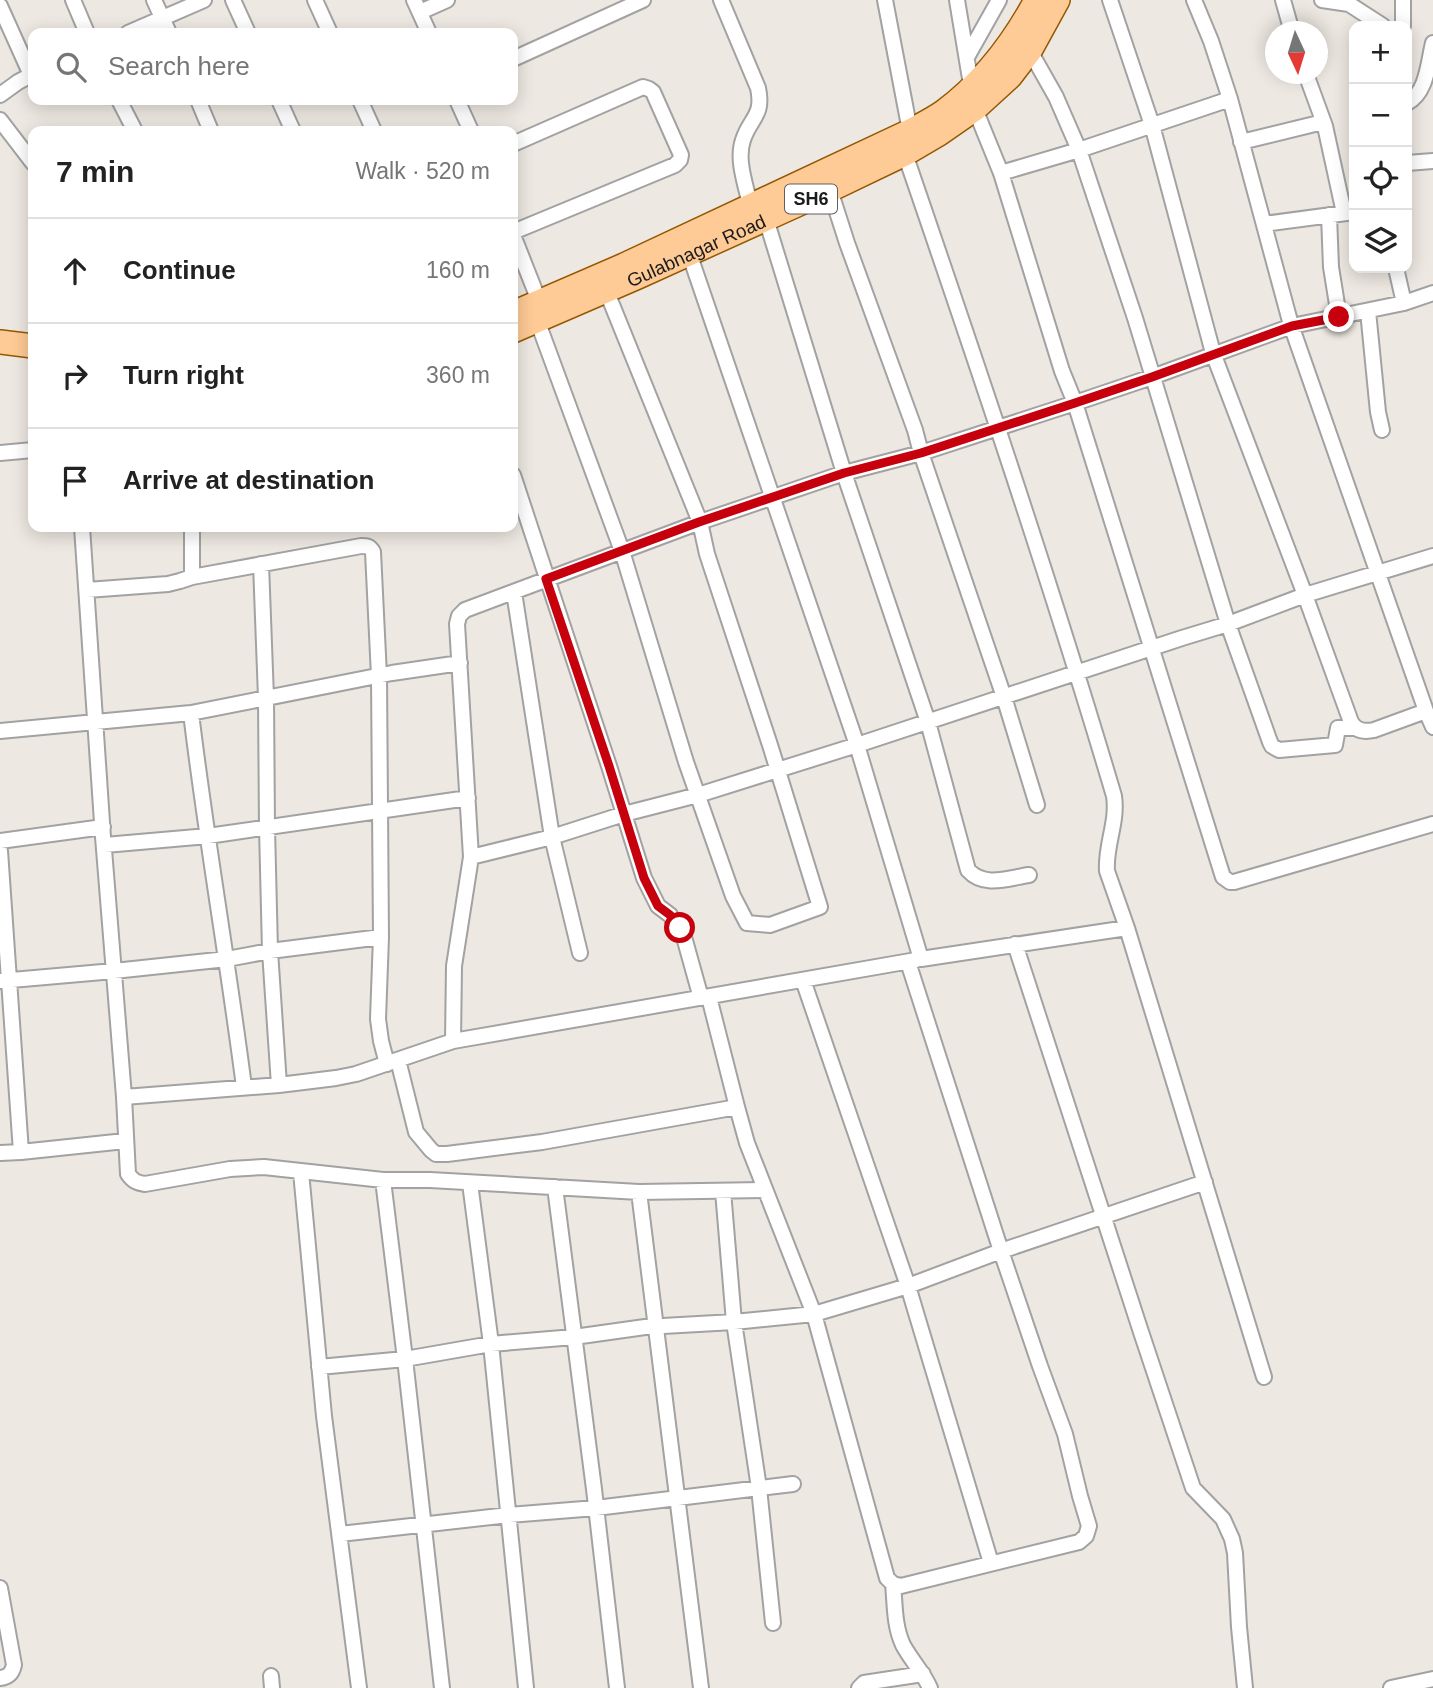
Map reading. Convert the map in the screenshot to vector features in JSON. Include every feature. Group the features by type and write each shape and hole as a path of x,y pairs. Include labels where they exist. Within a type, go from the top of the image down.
{"main road":[{"name":"Gulabnagar Road","path":"518,327 538,310 624,265 758,212 830,190 905,154 939,134 973,98 1024,23 1036,0"},
{"name":"Gulabnagar Road","path":"518,312 538,310 606,290 689,253 758,212 1010,77 1030,51 1058,0"},
{"path":"0,326 28,329"},
{"path":"0,342 28,345"}],"street":[{"path":"73,0 85,28"},
{"path":"154,0 167,28"},
{"path":"139,28 204,0"},
{"path":"233,0 246,28"},
{"path":"315,0 328,28"},
{"path":"427,28 417,6 447,0"},
{"path":"518,57 643,0"},
{"path":"721,0 761,100 755,118 743,138 740,149 741,165 928,722 968,870 976,878 987,881 1029,875"},
{"path":"885,0 910,131"},
{"path":"957,0 973,98 1001,173 1225,880 1234,882 1433,824"},
{"path":"967,57 999,0"},
{"path":"1110,0 1152,125 1214,355 1351,722 1361,731 1374,730 1426,711"},
{"path":"1194,0 1230,99 1292,326 1433,727"},
{"path":"1283,0 1289,21"},
{"path":"1322,0 1349,4 1375,21"},
{"path":"1403,0 1403,21"},
{"path":"0,6 28,66"},
{"path":"1412,100 1428,86 1433,43"},
{"path":"1030,51 1056,97 1079,150 1228,624 1270,742 1275,748 1284,750 1335,745 1338,728 1356,728"},
{"path":"0,95 28,78"},
{"path":"1310,84 1323,122 1342,214 1334,289 1339,317"},
{"path":"518,142 646,88 653,92 681,150 680,160 675,165 518,231"},
{"path":"1001,173 1230,99"},
{"path":"122,105 132,126"},
{"path":"200,105 209,126"},
{"path":"281,105 291,126"},
{"path":"362,105 372,126"},
{"path":"459,105 469,126"},
{"path":"0,120 28,156"},
{"path":"1241,142 1323,122"},
{"path":"905,154 999,428 1078,673 1114,796 1107,871 1127,928 1264,1377"},
{"path":"1412,162 1433,160"},
{"path":"830,190 915,430 1004,697 1037,806"},
{"path":"1264,224 1342,214"},
{"path":"518,248 622,551 686,762 733,896 747,923 770,925 820,907 699,522 606,290"},
{"path":"518,491 644,878 658,906 670,915 684,937 705,998 747,1143 814,1314 887,1578 893,1584 901,1586 1079,1542 1086,1535 1089,1526 1065,1434 1001,1251 915,961 857,746 689,253"},
{"path":"1397,273 1404,303"},
{"path":"453,1041 454,966 471,857 457,624 461,613 771,497 999,428 1152,377 1292,326 1404,303 1433,293"},
{"path":"1368,311 1382,430"},
{"path":"0,453 28,450"},
{"path":"82,532 125,1141 128,1174 135,1182 140,1184 264,1167 383,1180 430,1180 639,1192 765,1190"},
{"path":"192,532 192,577"},
{"path":"87,590 168,584 192,577 361,546 371,548 379,676 381,937 378,1019 381,1041 393,1062 416,1132 436,1154 542,1142 737,1107"},
{"path":"471,857 552,837 857,746 1228,624 1305,595 1433,556"},
{"path":"261,564 270,951 279,1085"},
{"path":"514,592 552,837 580,953"},
{"path":"0,731 191,713 460,663"},
{"path":"191,713 244,1087"},
{"path":"104,845 208,836 468,798"},
{"path":"0,841 103,827"},
{"path":"0,851 5,980 21,1152"},
{"path":"124,1097 279,1085 347,1076 453,1041 1015,944 1127,928"},
{"path":"5,980 227,959 381,937"},
{"path":"1015,944 1193,1488 1223,1519 1232,1539 1245,1688"},
{"path":"803,980 908,1286 990,1563"},
{"path":"0,1153 125,1141"},
{"path":"430,1180 436,1154"},
{"path":"301,1172 319,1367 359,1688"},
{"path":"383,1180 442,1688"},
{"path":"319,1367 405,1359 491,1344 814,1314 908,1286 1001,1251 1205,1182"},
{"path":"470,1183 491,1344 526,1688"},
{"path":"555,1187 617,1688"},
{"path":"723,1191 734,1322 759,1488 773,1623"},
{"path":"639,1192 701,1688"},
{"path":"340,1534 596,1508 793,1484"},
{"path":"893,1584 898,1633 930,1688"},
{"path":"0,1588 14,1665 12,1672 0,1678"},
{"path":"859,1688 864,1683 923,1674"},
{"path":"1391,1688 1431,1682"}],"route":[{"path":"680,928 670,915 658,906 644,878 546,579 771,497 844,473 921,453 1075,403 1292,326 1339,317"}]}
